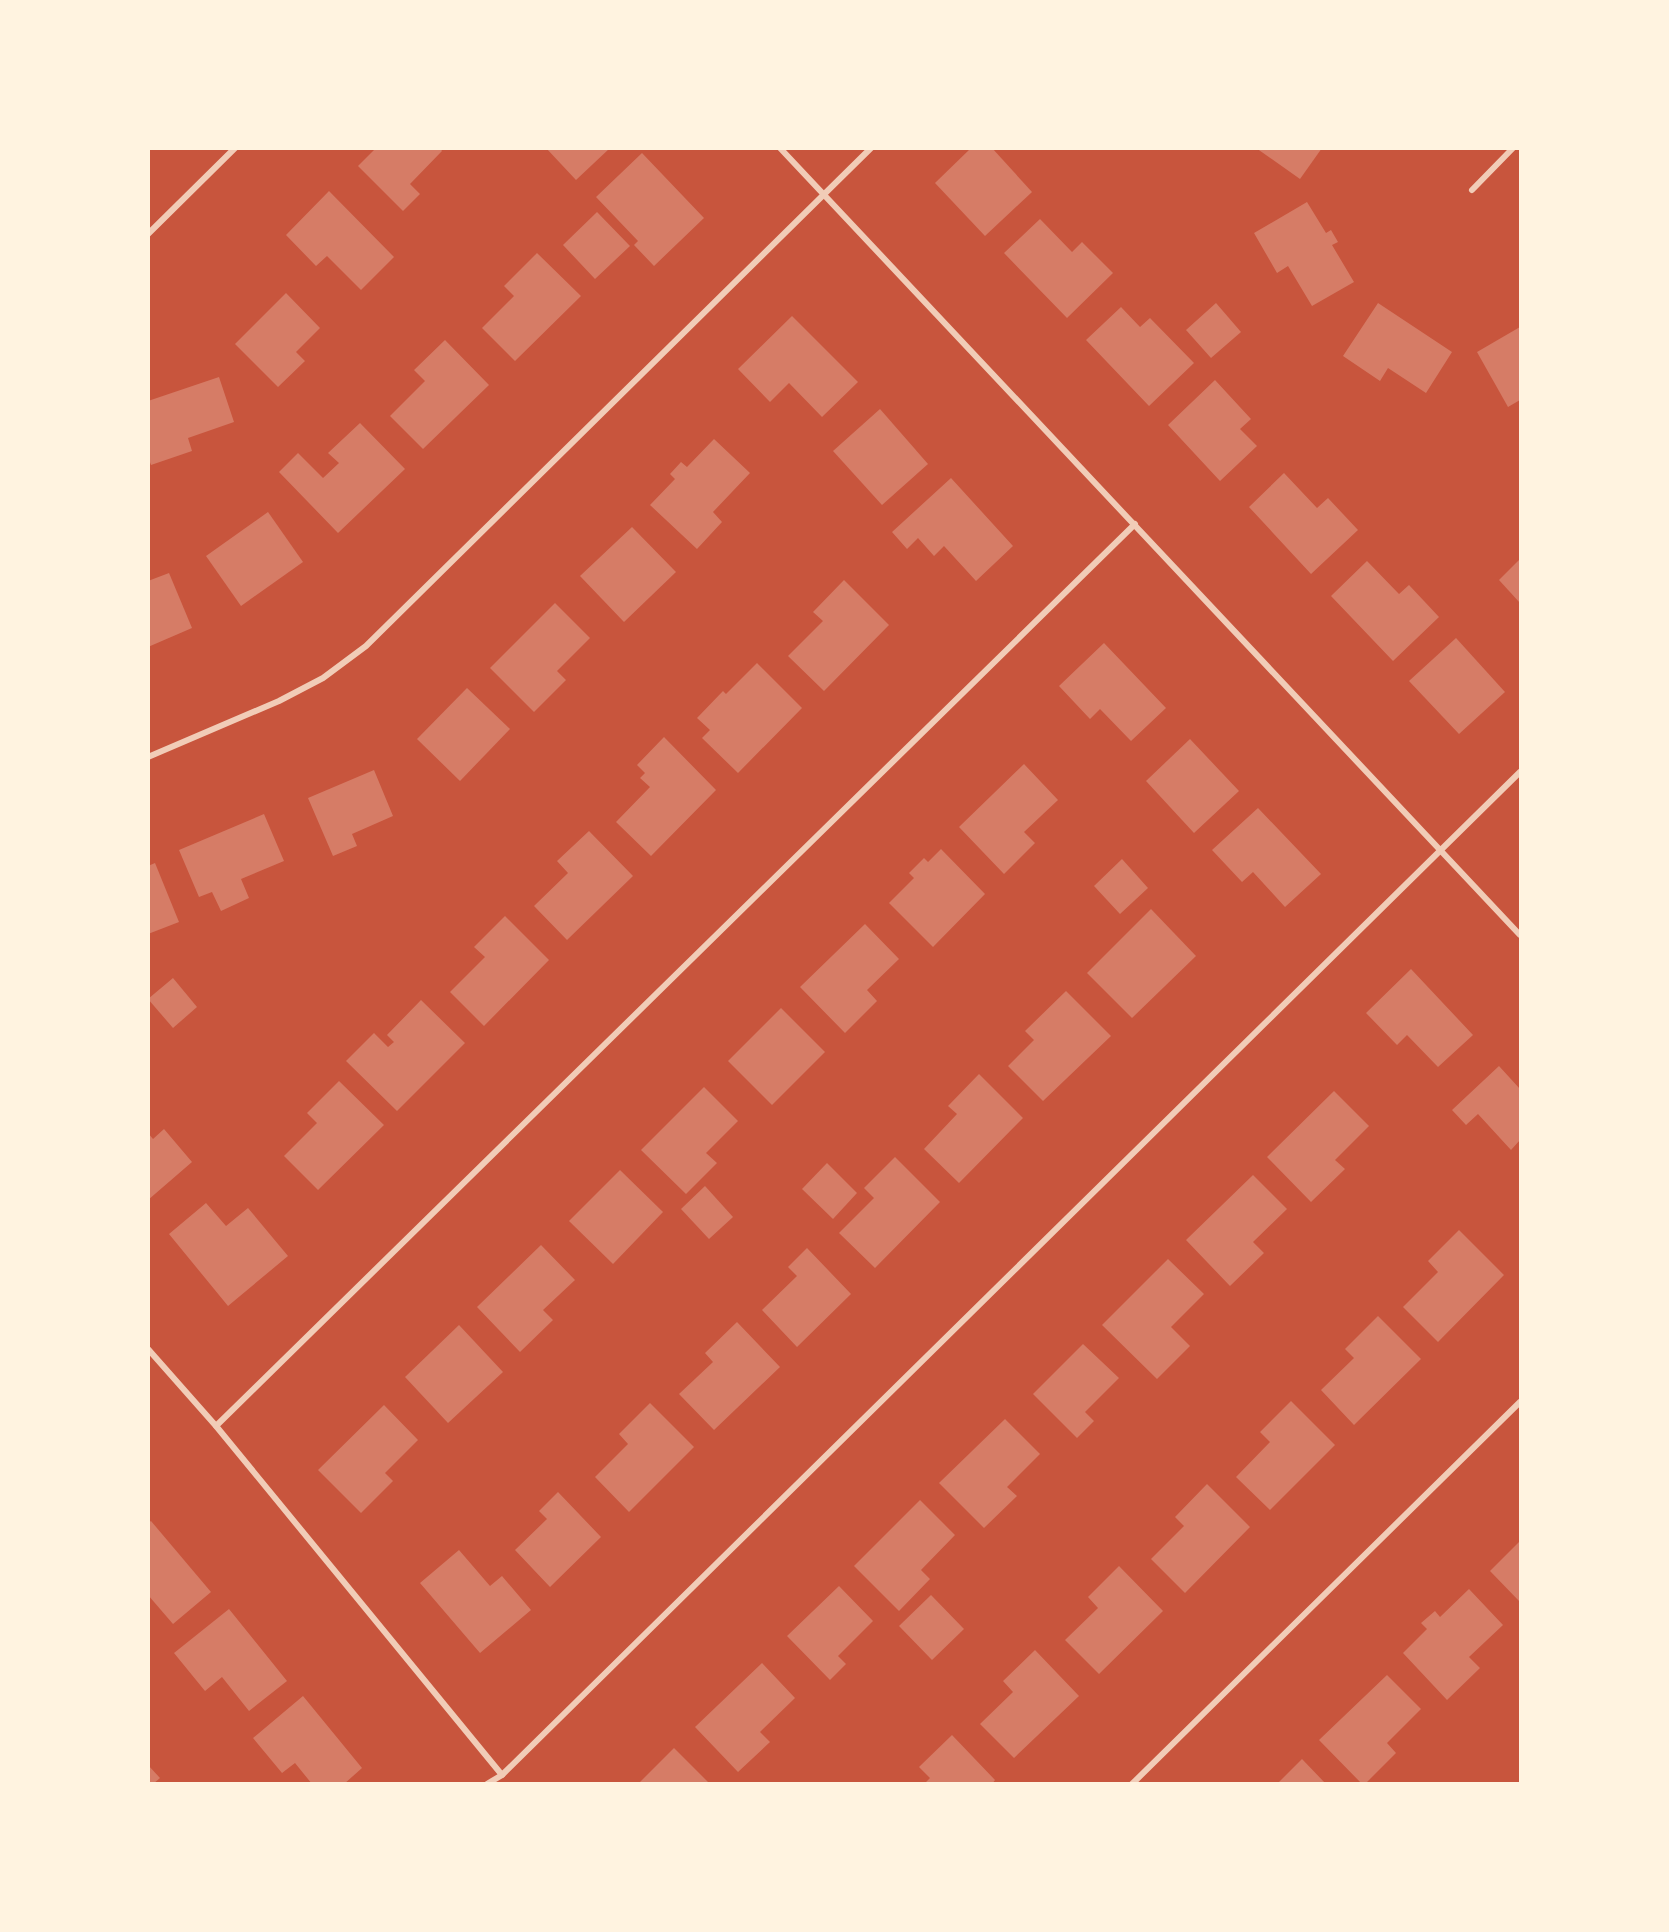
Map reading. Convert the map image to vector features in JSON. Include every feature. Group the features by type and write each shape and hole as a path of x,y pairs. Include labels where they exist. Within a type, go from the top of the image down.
{"street":[{"path":"148,234 235,148"},
{"path":"780,148 1521,935"},
{"path":"148,757 288,696 323,678 366,646 871,148"},
{"path":"1472,190 1513,148"},
{"path":"216,1426 1135,524"},
{"path":"487,1784 502,1775 1521,772"},
{"path":"148,1349 216,1426 502,1775"},
{"path":"1132,1784 1521,1402"}],"building":[{"path":"376,148 440,148 442,151 410,184 420,194 403,211 358,166"},
{"path":"546,148 610,148 576,180"},
{"path":"971,148 992,148 1032,192 985,236 935,183"},
{"path":"1256,148 1322,148 1300,179"},
{"path":"642,153 704,218 654,266 634,245 638,241 596,197"},
{"path":"329,191 394,257 361,290 327,256 316,266 286,235"},
{"path":"1307,202 1326,233 1331,230 1338,242 1332,245 1354,282 1312,306 1288,266 1277,273 1254,233"},
{"path":"597,212 630,246 595,279 563,245"},
{"path":"1040,219 1072,252 1082,242 1113,273 1067,318 1004,253"},
{"path":"537,253 581,296 515,361 482,328 514,296 504,286"},
{"path":"286,293 320,328 296,352 305,361 278,387 235,344"},
{"path":"1216,303 1241,332 1211,358 1186,330"},
{"path":"1378,303 1452,352 1426,393 1388,368 1380,381 1343,356"},
{"path":"1121,307 1140,327 1150,318 1194,363 1149,406 1086,340"},
{"path":"792,316 858,382 822,417 789,383 770,402 738,369"},
{"path":"1520,327 1520,400 1508,407 1477,352"},
{"path":"445,340 489,385 423,449 390,416 425,381 414,370"},
{"path":"219,377 234,422 188,438 192,451 151,465 148,457 148,401"},
{"path":"1215,380 1251,419 1240,429 1257,446 1220,481 1168,425"},
{"path":"880,409 928,464 882,505 833,451"},
{"path":"360,423 405,469 338,533 279,472 298,453 323,478 339,463 328,453"},
{"path":"714,439 750,473 713,512 722,522 697,549 650,505 675,479 670,474 681,462 687,467"},
{"path":"1284,473 1317,508 1328,498 1358,530 1311,574 1249,507"},
{"path":"951,478 1013,546 976,581 944,546 934,556 918,538 907,549 892,532"},
{"path":"268,512 303,562 241,606 206,556"},
{"path":"632,527 676,572 624,622 580,576"},
{"path":"1520,559 1520,603 1499,580"},
{"path":"1367,561 1399,594 1409,585 1439,617 1393,661 1331,596"},
{"path":"169,573 192,628 148,647 148,581"},
{"path":"844,580 889,625 824,691 788,656 823,621 813,612"},
{"path":"555,603 590,638 557,671 566,680 534,712 490,668"},
{"path":"1456,638 1505,692 1459,734 1409,681"},
{"path":"1104,643 1166,708 1131,741 1100,709 1090,719 1059,686"},
{"path":"757,663 802,708 738,773 702,738 710,730 697,718 723,691 726,694"},
{"path":"467,688 510,729 460,781 417,739"},
{"path":"664,737 716,790 651,856 616,822 650,787 640,778 645,773 637,765"},
{"path":"1190,739 1239,791 1194,833 1146,781"},
{"path":"1024,764 1058,800 1024,832 1035,843 1004,874 959,827"},
{"path":"374,770 393,816 352,834 357,846 333,856 308,798"},
{"path":"1258,808 1321,874 1285,907 1253,872 1242,882 1212,850"},
{"path":"264,814 284,861 241,879 249,898 221,911 212,892 199,897 179,850"},
{"path":"589,831 633,876 567,940 534,906 568,873 557,861"},
{"path":"941,849 985,894 933,947 889,903 914,878 909,873 924,858 928,862"},
{"path":"1122,859 1148,888 1120,914 1094,886"},
{"path":"155,863 179,922 148,934 148,866"},
{"path":"1151,909 1196,956 1132,1018 1087,973"},
{"path":"505,916 549,960 484,1026 450,992 485,957 474,947"},
{"path":"865,924 899,959 867,990 877,1001 845,1033 800,987"},
{"path":"1411,969 1473,1035 1438,1067 1407,1035 1397,1045 1366,1013"},
{"path":"173,978 197,1007 173,1028 148,999"},
{"path":"1066,991 1111,1036 1043,1101 1008,1066 1034,1040 1025,1031"},
{"path":"421,1000 465,1043 397,1111 346,1061 374,1033 388,1047 394,1042 387,1035"},
{"path":"781,1008 825,1052 772,1105 728,1061"},
{"path":"1499,1066 1520,1089 1520,1140 1511,1150 1478,1114 1466,1125 1452,1110"},
{"path":"979,1074 1023,1118 959,1183 924,1149 957,1114 948,1106"},
{"path":"339,1081 384,1125 318,1190 284,1156 317,1123 307,1113"},
{"path":"704,1087 738,1121 706,1153 717,1163 686,1194 641,1150"},
{"path":"1334,1091 1369,1126 1335,1160 1345,1169 1311,1202 1267,1157"},
{"path":"164,1129 192,1162 148,1200 148,1133 153,1139"},
{"path":"895,1157 940,1202 875,1268 839,1233 874,1198 864,1188"},
{"path":"827,1163 857,1193 833,1219 802,1189"},
{"path":"620,1170 663,1212 613,1264 569,1221"},
{"path":"1253,1175 1287,1209 1253,1242 1264,1253 1230,1286 1186,1240"},
{"path":"705,1186 733,1217 709,1239 681,1209"},
{"path":"206,1203 226,1226 248,1208 288,1256 228,1306 169,1234"},
{"path":"1459,1230 1504,1275 1438,1342 1403,1307 1438,1272 1428,1261"},
{"path":"541,1245 575,1280 543,1310 553,1320 520,1352 477,1307"},
{"path":"807,1248 851,1294 797,1347 762,1310 797,1276 788,1267"},
{"path":"1168,1259 1204,1294 1171,1327 1190,1346 1157,1379 1102,1325"},
{"path":"1378,1316 1421,1359 1354,1425 1321,1390 1354,1358 1345,1349"},
{"path":"737,1322 780,1367 714,1430 679,1394 713,1362 705,1353"},
{"path":"459,1325 503,1372 448,1423 405,1377"},
{"path":"1083,1344 1119,1378 1085,1412 1094,1421 1077,1438 1033,1394"},
{"path":"1291,1401 1335,1445 1270,1510 1236,1477 1270,1442 1260,1432"},
{"path":"650,1403 694,1447 629,1512 595,1477 628,1444 619,1434"},
{"path":"384,1405 418,1440 385,1473 393,1481 361,1513 318,1470"},
{"path":"1005,1419 1040,1454 1007,1487 1017,1496 984,1528 939,1483"},
{"path":"1207,1484 1250,1527 1185,1593 1151,1559 1184,1526 1175,1517"},
{"path":"558,1492 601,1537 550,1587 515,1550 547,1519 539,1511"},
{"path":"920,1500 955,1535 921,1570 930,1579 899,1611 854,1566"},
{"path":"151,1521 211,1592 173,1624 148,1595 148,1523"},
{"path":"1520,1541 1520,1602 1490,1571"},
{"path":"459,1550 490,1586 502,1576 531,1610 480,1653 420,1583"},
{"path":"1119,1566 1163,1611 1099,1674 1065,1640 1098,1608 1088,1597"},
{"path":"839,1586 873,1621 838,1656 846,1664 830,1680 787,1636"},
{"path":"1469,1589 1503,1625 1469,1657 1480,1668 1447,1700 1403,1653 1427,1629 1421,1623 1435,1611 1440,1617"},
{"path":"931,1595 964,1629 932,1660 899,1626"},
{"path":"229,1609 287,1681 249,1711 222,1677 205,1691 174,1653"},
{"path":"1035,1650 1079,1696 1014,1758 980,1724 1013,1692 1003,1681"},
{"path":"762,1663 795,1698 760,1732 770,1742 738,1772 695,1727"},
{"path":"1387,1675 1421,1709 1387,1743 1396,1753 1365,1784 1362,1784 1319,1740"},
{"path":"303,1696 362,1768 344,1784 312,1784 295,1763 282,1773 253,1738"},
{"path":"952,1735 995,1780 992,1784 924,1784 930,1778 919,1767"},
{"path":"674,1748 710,1784 638,1784"},
{"path":"1302,1759 1326,1784 1277,1784"},
{"path":"148,1765 160,1778 153,1784 148,1784"}]}
